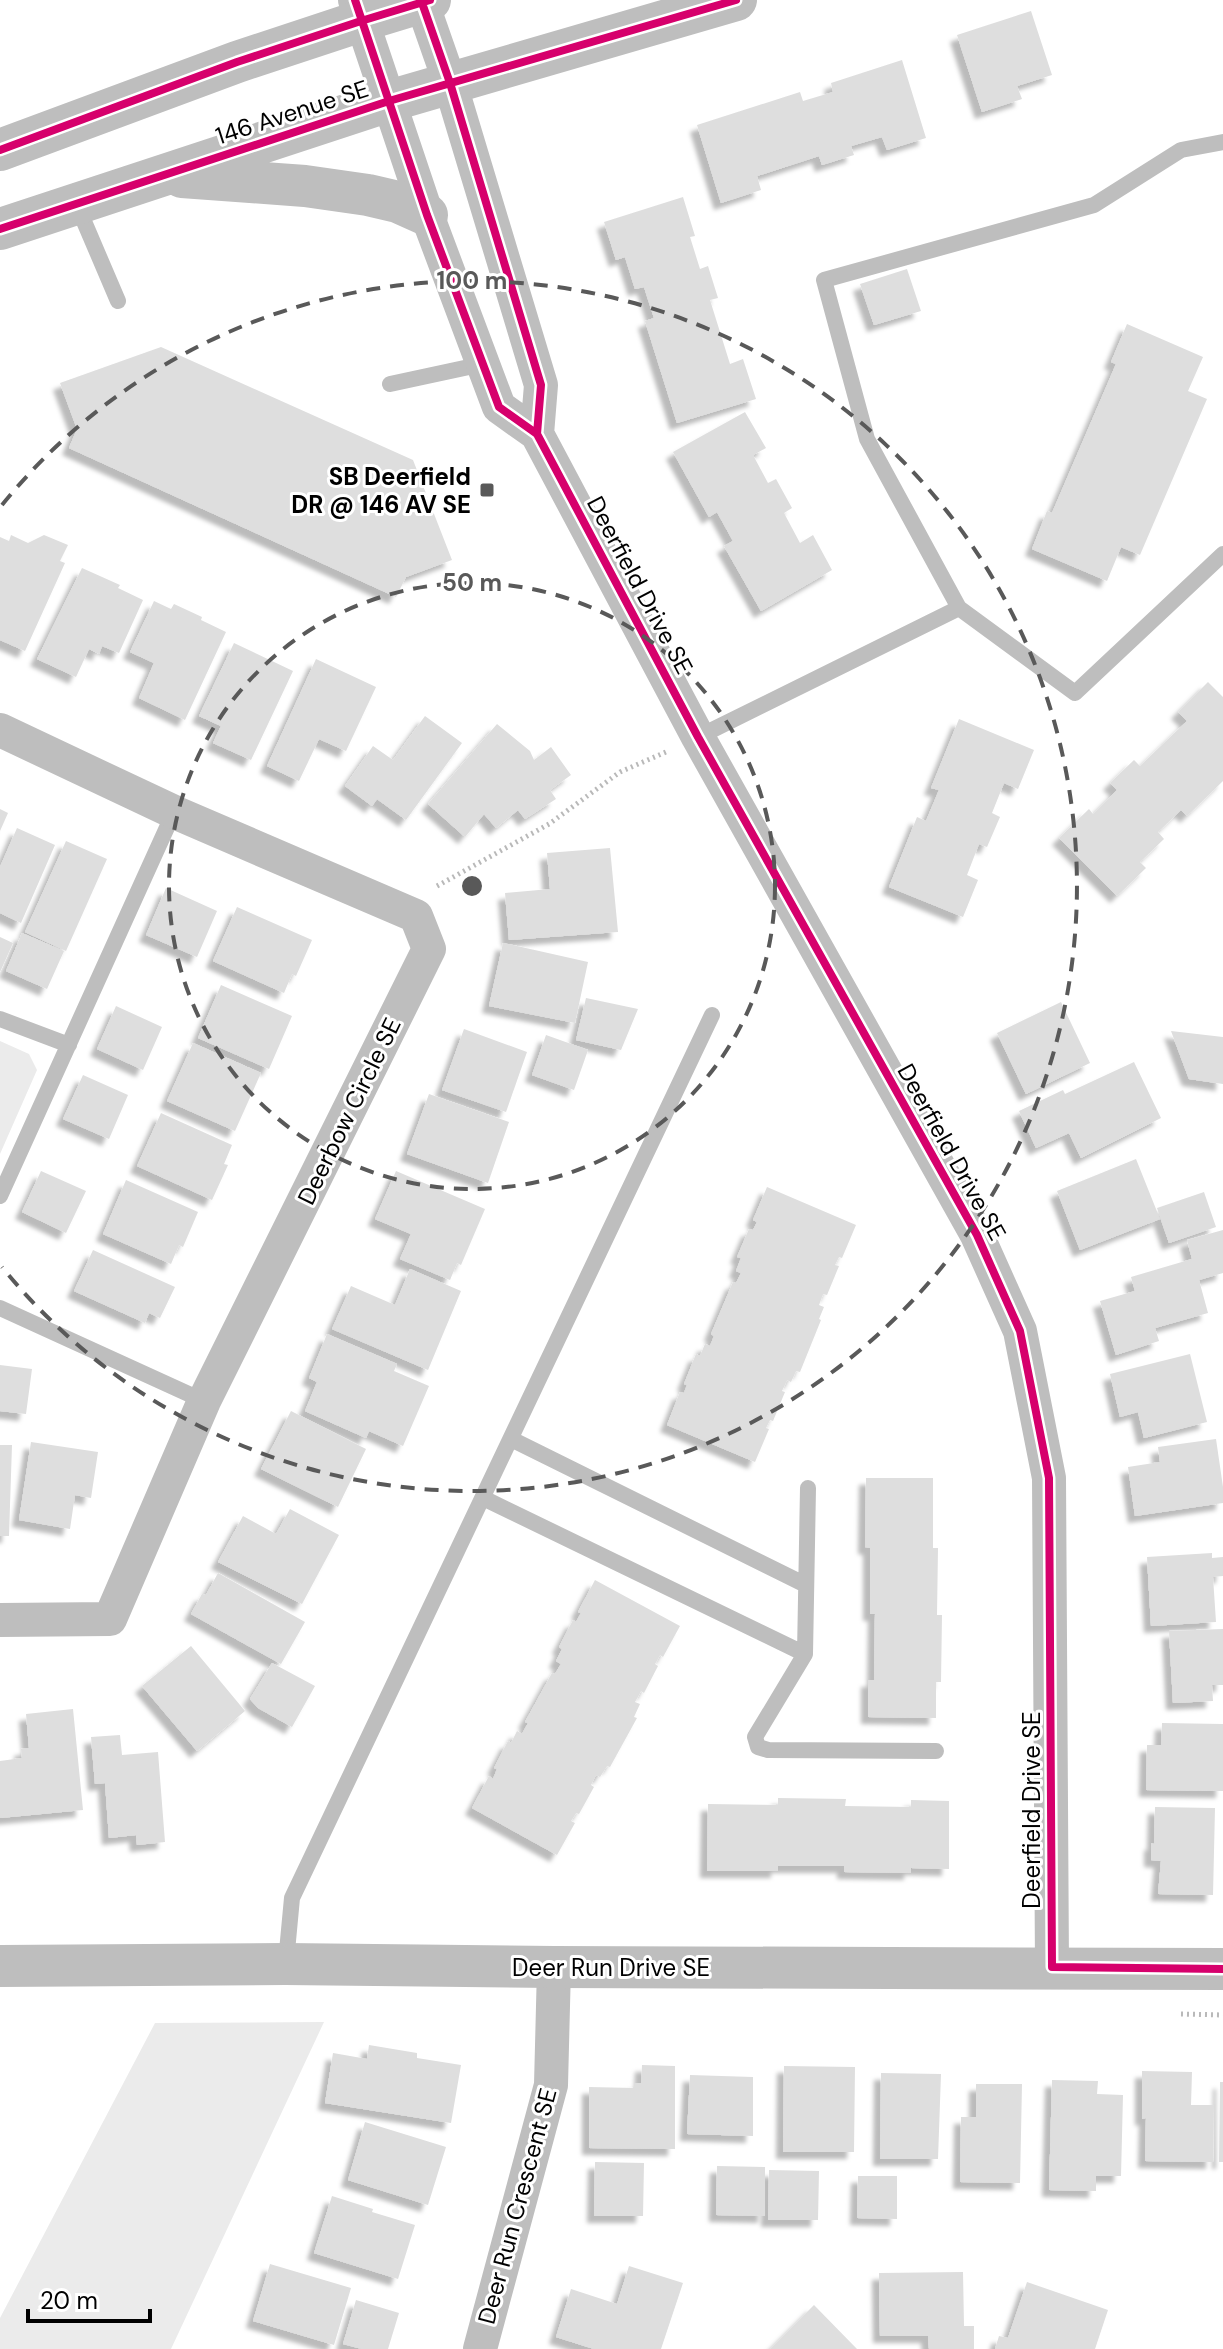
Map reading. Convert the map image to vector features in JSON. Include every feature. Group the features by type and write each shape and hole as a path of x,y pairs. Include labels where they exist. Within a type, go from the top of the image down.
{"street":[{"name":"146 Avenue SE","path":"0,229 389,101 736,0"},
{"path":"0,150 237,62 358,10 424,1 541,385 537,434"},
{"name":"Deerfield Drive SE","path":"358,10 427,215 499,407 537,434 698,737 977,1235 1020,1331 1049,1478 1052,1967"},
{"path":"161,176 305,186 368,195 398,202 427,215"},
{"name":"Deerbow Circle SE","path":"0,730 174,812 416,916 429,949 204,1401 110,1619 0,1620"},
{"name":"Deer Run Drive SE","path":"0,1966 285,1964 1223,1969"},
{"name":"Deer Run Crescent SE","path":"480,2349 551,2085 554,1967"}],"lane":[{"path":"1223,142 1181,150 1094,205 824,280 867,439 959,608 1075,693 1223,554"},
{"path":"77,203 118,301"},
{"path":"390,384 483,364"},
{"path":"698,737 959,608"},
{"path":"0,1196 174,812"},
{"path":"285,1964 292,1898 712,1015"},
{"path":"0,1019 69,1045"},
{"path":"0,1308 204,1401"},
{"path":"511,1439 806,1585"},
{"path":"808,1488 805,1654 755,1737 758,1747 768,1750 936,1751"},
{"path":"483,1498 805,1654"}],"path":[{"path":"387,903 446,883 549,824 620,772 698,737"}],"shaded area":[{"path":"0,1041 29,1054 37,1070 0,1154"},
{"path":"324,2022 171,2349 0,2349 0,2318 155,2023"}],"building":[{"path":"1031,11 1052,75 1017,86 1022,99 982,112 957,35"},
{"path":"902,60 926,138 887,150 882,137 851,146 854,155 822,165 819,156 757,176 761,190 721,203 697,125 800,92 803,101 833,92 831,83"},
{"path":"683,197 695,236 690,237 700,269 708,266 718,298 710,300 730,364 743,359 756,399 677,423 645,321 654,318 644,287 635,289 625,257 616,260 604,222"},
{"path":"907,269 921,311 874,325 860,284"},
{"path":"1127,324 1203,357 1188,391 1207,399 1140,555 1121,547 1107,581 1032,549 1047,511 1052,513 1116,364 1111,362"},
{"path":"161,347 413,460 452,560 406,577 396,597 69,448 77,429 60,383"},
{"path":"745,412 766,448 753,455 768,483 776,479 792,508 784,513 800,543 813,535 832,570 761,611 724,546 733,541 717,512 709,517 673,452"},
{"path":"11,535 28,543 44,535 68,545 60,561 65,563 25,651 0,640 0,537 9,541"},
{"path":"82,568 120,585 118,588 143,600 119,653 102,646 99,654 89,649 76,677 37,659"},
{"path":"154,601 171,609 174,604 226,632 185,720 139,698 154,663 130,652"},
{"path":"234,643 293,671 251,760 213,743 221,726 199,716"},
{"path":"316,659 376,687 346,751 319,739 299,781 267,766"},
{"path":"1208,682 1223,697 1223,781 1187,816 1181,810 1158,832 1164,839 1140,862 1146,868 1117,896 1059,838 1089,809 1093,814 1117,790 1110,783 1134,760 1140,766 1187,721 1178,712"},
{"path":"425,716 462,743 406,820 377,799 372,806 345,786 373,746 393,760"},
{"path":"959,719 1034,750 1018,789 1004,783 992,813 1000,817 987,847 979,844 967,875 978,880 963,917 889,887 917,817 926,821 939,790 931,788"},
{"path":"497,724 530,751 534,760 551,747 571,775 550,790 556,799 525,819 518,810 496,828 484,814 465,837 428,804"},
{"path":"0,809 8,813 0,831"},
{"path":"17,828 55,845 21,923 0,913 0,867"},
{"path":"66,841 107,859 66,951 25,932"},
{"path":"610,848 618,932 509,940 505,893 550,889 547,853"},
{"path":"166,888 217,911 197,957 146,935"},
{"path":"237,907 312,940 296,976 292,974 284,993 213,961"},
{"path":"22,933 64,951 47,989 6,971"},
{"path":"0,937 13,943 0,972"},
{"path":"503,943 588,962 575,1023 489,1006"},
{"path":"221,985 292,1016 269,1069 198,1038"},
{"path":"586,998 638,1009 621,1050 576,1040"},
{"path":"1061,1002 1090,1063 1026,1094 997,1033"},
{"path":"116,1006 162,1027 143,1070 97,1049"},
{"path":"464,1029 527,1052 506,1112 442,1090"},
{"path":"1171,1031 1223,1037 1223,1084 1189,1079"},
{"path":"546,1035 588,1050 574,1090 532,1075"},
{"path":"193,1043 261,1073 235,1131 167,1101"},
{"path":"1134,1062 1161,1118 1081,1158 1069,1133 1036,1148 1019,1111"},
{"path":"83,1075 128,1095 109,1139 63,1119"},
{"path":"429,1094 509,1122 488,1183 407,1154"},
{"path":"161,1113 232,1145 224,1164 228,1165 212,1200 137,1166"},
{"path":"1136,1159 1160,1219 1080,1250 1057,1191"},
{"path":"41,1171 86,1191 66,1233 22,1212"},
{"path":"396,1171 485,1209 461,1265 457,1263 450,1280 400,1259 411,1234 375,1219"},
{"path":"126,1180 198,1212 183,1247 179,1245 171,1264 103,1234"},
{"path":"767,1187 856,1225 842,1258 839,1257 835,1265 839,1266 827,1295 823,1294 819,1305 824,1307 821,1320 800,1372 796,1371 791,1382 787,1380 782,1391 785,1392 773,1421 770,1420 766,1428 769,1429 755,1462 667,1425 680,1392 684,1393 687,1385 684,1384 696,1354 700,1356 705,1344 710,1346 714,1336 711,1334 733,1282 736,1283 741,1273 736,1271 741,1258 737,1257 749,1229 753,1230 757,1222 753,1220"},
{"path":"1204,1192 1216,1227 1169,1243 1157,1208"},
{"path":"1223,1230 1223,1273 1199,1280 1208,1313 1155,1328 1159,1341 1116,1355 1100,1301 1135,1291 1131,1277 1192,1259 1187,1240"},
{"path":"93,1250 175,1287 160,1318 149,1313 145,1323 74,1291"},
{"path":"410,1269 461,1291 428,1370 332,1329 351,1286 395,1305"},
{"path":"327,1334 397,1364 394,1371 429,1386 403,1446 369,1431 366,1438 305,1411 317,1382 309,1378"},
{"path":"1190,1354 1207,1422 1144,1438 1138,1412 1120,1417 1110,1374"},
{"path":"0,1365 32,1369 26,1414 0,1411"},
{"path":"291,1411 366,1449 338,1507 261,1469"},
{"path":"1216,1439 1223,1503 1135,1516 1128,1467 1160,1462 1158,1447"},
{"path":"31,1442 98,1452 91,1498 75,1495 70,1529 19,1520"},
{"path":"0,1445 12,1445 9,1536 0,1536"},
{"path":"866,1478 933,1478 933,1548 938,1548 937,1615 942,1615 941,1682 936,1682 936,1718 868,1717 868,1680 874,1680 875,1614 870,1614 870,1548 865,1547"},
{"path":"290,1509 339,1535 302,1604 218,1562 243,1516 276,1534"},
{"path":"1212,1553 1212,1558 1223,1557 1223,1576 1213,1577 1216,1622 1151,1626 1147,1557"},
{"path":"218,1573 305,1622 281,1664 191,1614"},
{"path":"595,1580 680,1626 663,1657 660,1655 655,1664 658,1666 644,1693 641,1691 635,1702 640,1704 634,1717 637,1718 610,1767 607,1766 600,1777 596,1775 591,1785 594,1787 579,1814 576,1813 571,1821 575,1823 557,1855 472,1808 489,1776 493,1779 497,1769 494,1768 508,1741 511,1743 517,1731 522,1734 528,1723 525,1722 552,1673 555,1674 561,1664 556,1661 562,1649 559,1647 573,1620 576,1622 581,1613 578,1612"},
{"path":"1223,1629 1223,1685 1212,1685 1213,1701 1173,1703 1169,1631"},
{"path":"191,1646 245,1711 197,1751 142,1686"},
{"path":"272,1663 315,1686 292,1727 258,1708 250,1699"},
{"path":"73,1709 83,1810 0,1818 0,1761 22,1758 21,1749 29,1748 26,1714"},
{"path":"1162,1723 1223,1724 1223,1791 1146,1790 1147,1745 1161,1745"},
{"path":"120,1735 122,1755 158,1752 165,1842 137,1845 136,1835 109,1838 105,1783 95,1784 91,1737"},
{"path":"778,1798 846,1799 845,1806 911,1807 911,1800 949,1801 949,1869 911,1868 911,1873 844,1872 844,1866 778,1866 778,1871 707,1871 708,1804 778,1805"},
{"path":"1155,1807 1215,1808 1213,1895 1158,1894 1161,1861 1151,1860"},
{"path":"369,2045 417,2053 417,2058 461,2065 451,2123 325,2103 333,2053 367,2059"},
{"path":"642,2065 675,2066 675,2149 589,2148 589,2087 634,2088 634,2083 641,2083"},
{"path":"784,2066 855,2067 854,2152 783,2152"},
{"path":"1142,2071 1192,2072 1191,2105 1214,2105 1213,2162 1145,2161 1146,2118 1142,2119"},
{"path":"881,2073 941,2074 938,2159 880,2159"},
{"path":"690,2075 753,2077 753,2136 687,2134"},
{"path":"1052,2080 1098,2081 1097,2094 1123,2095 1121,2176 1096,2176 1096,2191 1049,2190"},
{"path":"1220,2082 1223,2082 1223,2162 1219,2162"},
{"path":"976,2084 1022,2084 1020,2183 960,2182 961,2117 976,2117"},
{"path":"365,2122 446,2147 428,2205 348,2180"},
{"path":"595,2162 644,2163 643,2216 594,2216"},
{"path":"717,2166 765,2167 765,2216 716,2215"},
{"path":"769,2170 819,2171 818,2220 768,2220"},
{"path":"858,2176 897,2176 897,2219 857,2218"},
{"path":"332,2196 415,2225 398,2279 314,2253"},
{"path":"270,2264 351,2288 334,2345 253,2321"},
{"path":"629,2266 683,2283 661,2349 594,2349 556,2337 571,2289 617,2304"},
{"path":"963,2272 964,2326 974,2326 974,2349 929,2349 928,2336 880,2336 879,2273"},
{"path":"1027,2282 1108,2310 1095,2349 995,2349 999,2336 1008,2338"},
{"path":"356,2300 399,2313 388,2349 362,2349 343,2344"},
{"path":"814,2305 857,2349 770,2349"}],"cycle path":[{"path":"355,0 427,215 499,407 537,434 698,737 977,1235 1020,1331 1049,1478 1052,1967 1223,1969"},
{"path":"421,0 450,83 541,385 537,434"},
{"path":"0,150 237,62 430,0"},
{"path":"0,229 389,101 736,0"}],"place":[{"name":"SB Deerfield DR @ 146 AV SE","path":"487,490"}]}
